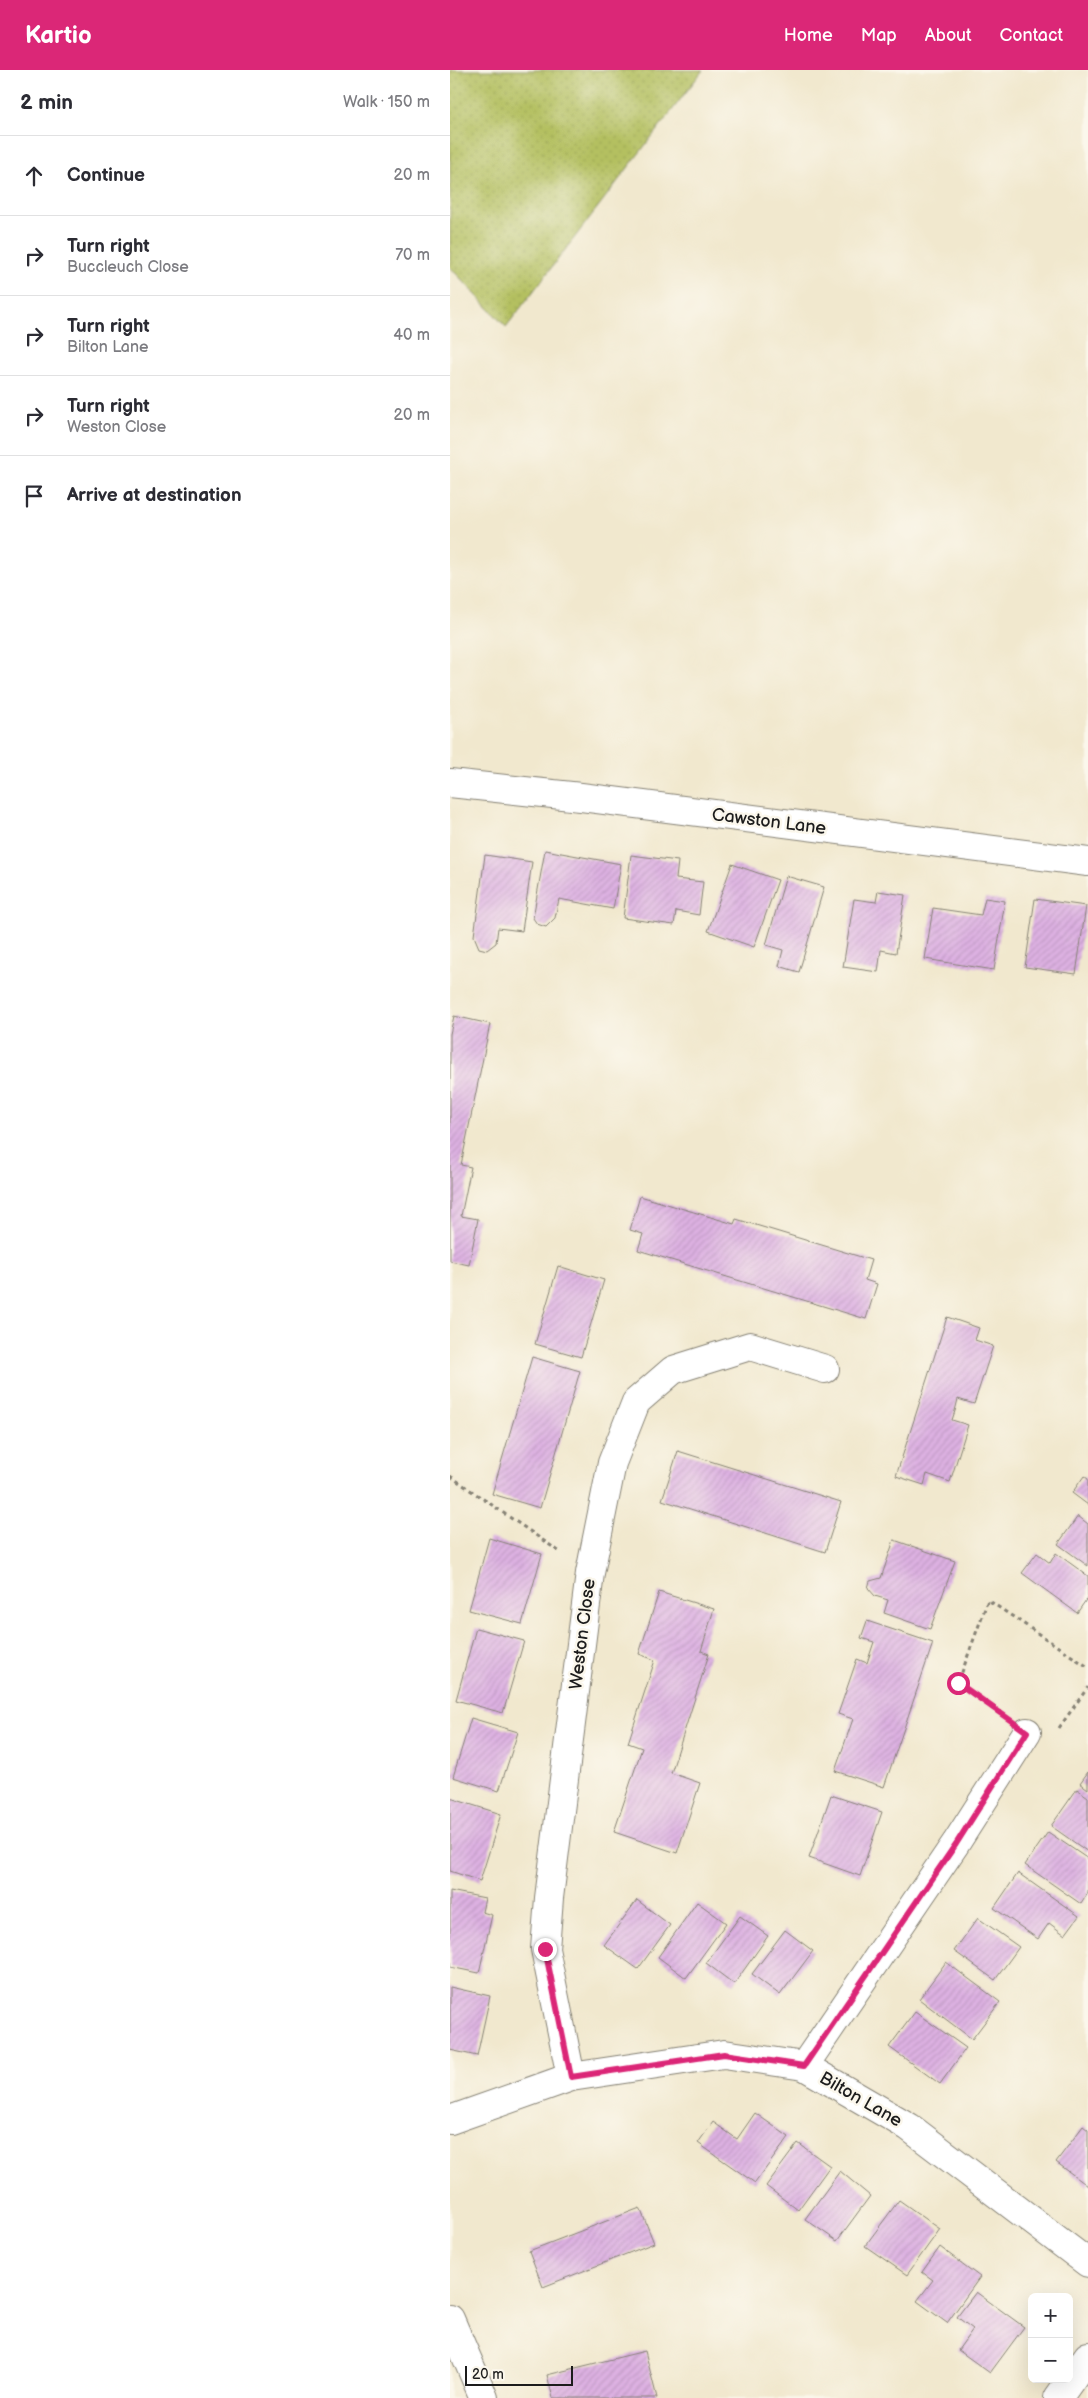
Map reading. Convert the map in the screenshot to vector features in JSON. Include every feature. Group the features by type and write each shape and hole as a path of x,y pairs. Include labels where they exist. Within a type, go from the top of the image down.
{"street":[{"name":"Cawston Lane","path":"450,783 581,797 1088,862"},
{"name":"Weston Close","path":"571,2077 545,1949 549,1898 590,1573 612,1463 636,1402 673,1370 750,1346 825,1370"},
{"path":"804,2066 956,1844 1027,1732"},
{"name":"Bilton Lane","path":"450,2120 571,2077 724,2054 804,2066 908,2127 1088,2263"},
{"path":"450,2319 484,2398"},
{"path":"1058,2398 1088,2356"}],"path":[{"path":"450,1476 590,1573"},
{"path":"1088,1667 988,1600 958,1683 1046,1746 1088,1687"}],"green space":[{"path":"450,70 703,70 506,327 450,267"}],"building":[{"path":"545,850 621,864 613,909 559,899 555,918 546,927 537,924 533,918"},
{"path":"485,855 532,862 522,931 498,928 496,943 487,950 479,948 474,936"},
{"path":"631,855 678,861 676,879 703,882 699,915 676,911 674,925 623,918"},
{"path":"732,864 778,880 754,947 708,931"},
{"path":"786,876 824,887 799,972 779,966 783,950 766,945"},
{"path":"878,891 905,895 896,953 881,950 878,972 843,967 854,899 876,902"},
{"path":"985,898 1005,901 994,970 925,959 933,908 981,915"},
{"path":"1035,899 1086,906 1076,974 1025,967"},
{"path":"454,1016 490,1024 461,1165 471,1167 461,1216 478,1219 469,1265 450,1261 450,1034"},
{"path":"640,1196 734,1224 736,1219 871,1260 865,1280 877,1284 866,1319 638,1250 643,1234 630,1230"},
{"path":"558,1266 604,1280 581,1357 535,1344"},
{"path":"947,1317 979,1328 975,1340 993,1346 974,1404 958,1399 952,1420 968,1425 950,1482 927,1474 924,1485 896,1476"},
{"path":"532,1357 580,1371 540,1508 492,1494"},
{"path":"678,1451 841,1502 825,1552 662,1500"},
{"path":"1084,1476 1088,1479 1088,1505 1072,1493"},
{"path":"1078,1516 1088,1524 1088,1566 1058,1544"},
{"path":"489,1538 542,1554 522,1624 469,1610"},
{"path":"894,1540 955,1561 930,1629 884,1613 888,1600 875,1596 868,1588 870,1581 881,1578"},
{"path":"1037,1553 1050,1563 1056,1553 1088,1576 1088,1597 1077,1613 1022,1573"},
{"path":"659,1592 714,1609 701,1651 709,1654 671,1773 700,1783 677,1853 614,1832 642,1748 628,1743 655,1660 639,1654"},
{"path":"867,1621 933,1643 884,1787 835,1771 853,1719 838,1714 857,1659 867,1663 874,1642 861,1638"},
{"path":"476,1628 524,1641 503,1713 456,1700"},
{"path":"471,1718 518,1732 499,1791 453,1777"},
{"path":"1088,1772 1088,1789 1080,1783"},
{"path":"1077,1789 1088,1797 1088,1852 1051,1826"},
{"path":"831,1795 882,1812 860,1876 809,1858"},
{"path":"450,1798 501,1814 480,1881 450,1871"},
{"path":"1048,1832 1088,1859 1088,1893 1081,1904 1025,1865"},
{"path":"1018,1873 1079,1916 1065,1935 1049,1923 1038,1939 994,1908"},
{"path":"450,1891 485,1898 482,1912 492,1915 479,1973 450,1967"},
{"path":"637,1900 670,1925 638,1969 604,1945"},
{"path":"697,1902 726,1923 686,1978 658,1957"},
{"path":"740,1916 768,1936 734,1984 706,1963"},
{"path":"978,1918 1019,1947 995,1980 954,1951"},
{"path":"785,1930 813,1951 780,1995 752,1974"},
{"path":"946,1962 1000,2002 972,2039 919,1999"},
{"path":"450,1987 490,1996 477,2056 450,2050"},
{"path":"915,2012 966,2048 940,2084 889,2047"},
{"path":"755,2113 789,2137 755,2183 698,2143 713,2122 737,2139"},
{"path":"1083,2126 1088,2130 1088,2186 1056,2162"},
{"path":"798,2143 830,2166 798,2210 766,2186"},
{"path":"840,2171 870,2196 837,2241 805,2219"},
{"path":"899,2200 940,2229 907,2275 865,2246"},
{"path":"640,2208 654,2243 543,2287 529,2251"},
{"path":"940,2247 980,2277 947,2323 917,2301 933,2280 922,2272"},
{"path":"976,2292 1024,2327 990,2373 958,2350 973,2329 957,2317"},
{"path":"645,2351 657,2398 553,2398 547,2375"}],"route":[{"path":"545,1949 571,2077 724,2054 804,2066 956,1844 1027,1732 958,1683"}]}
